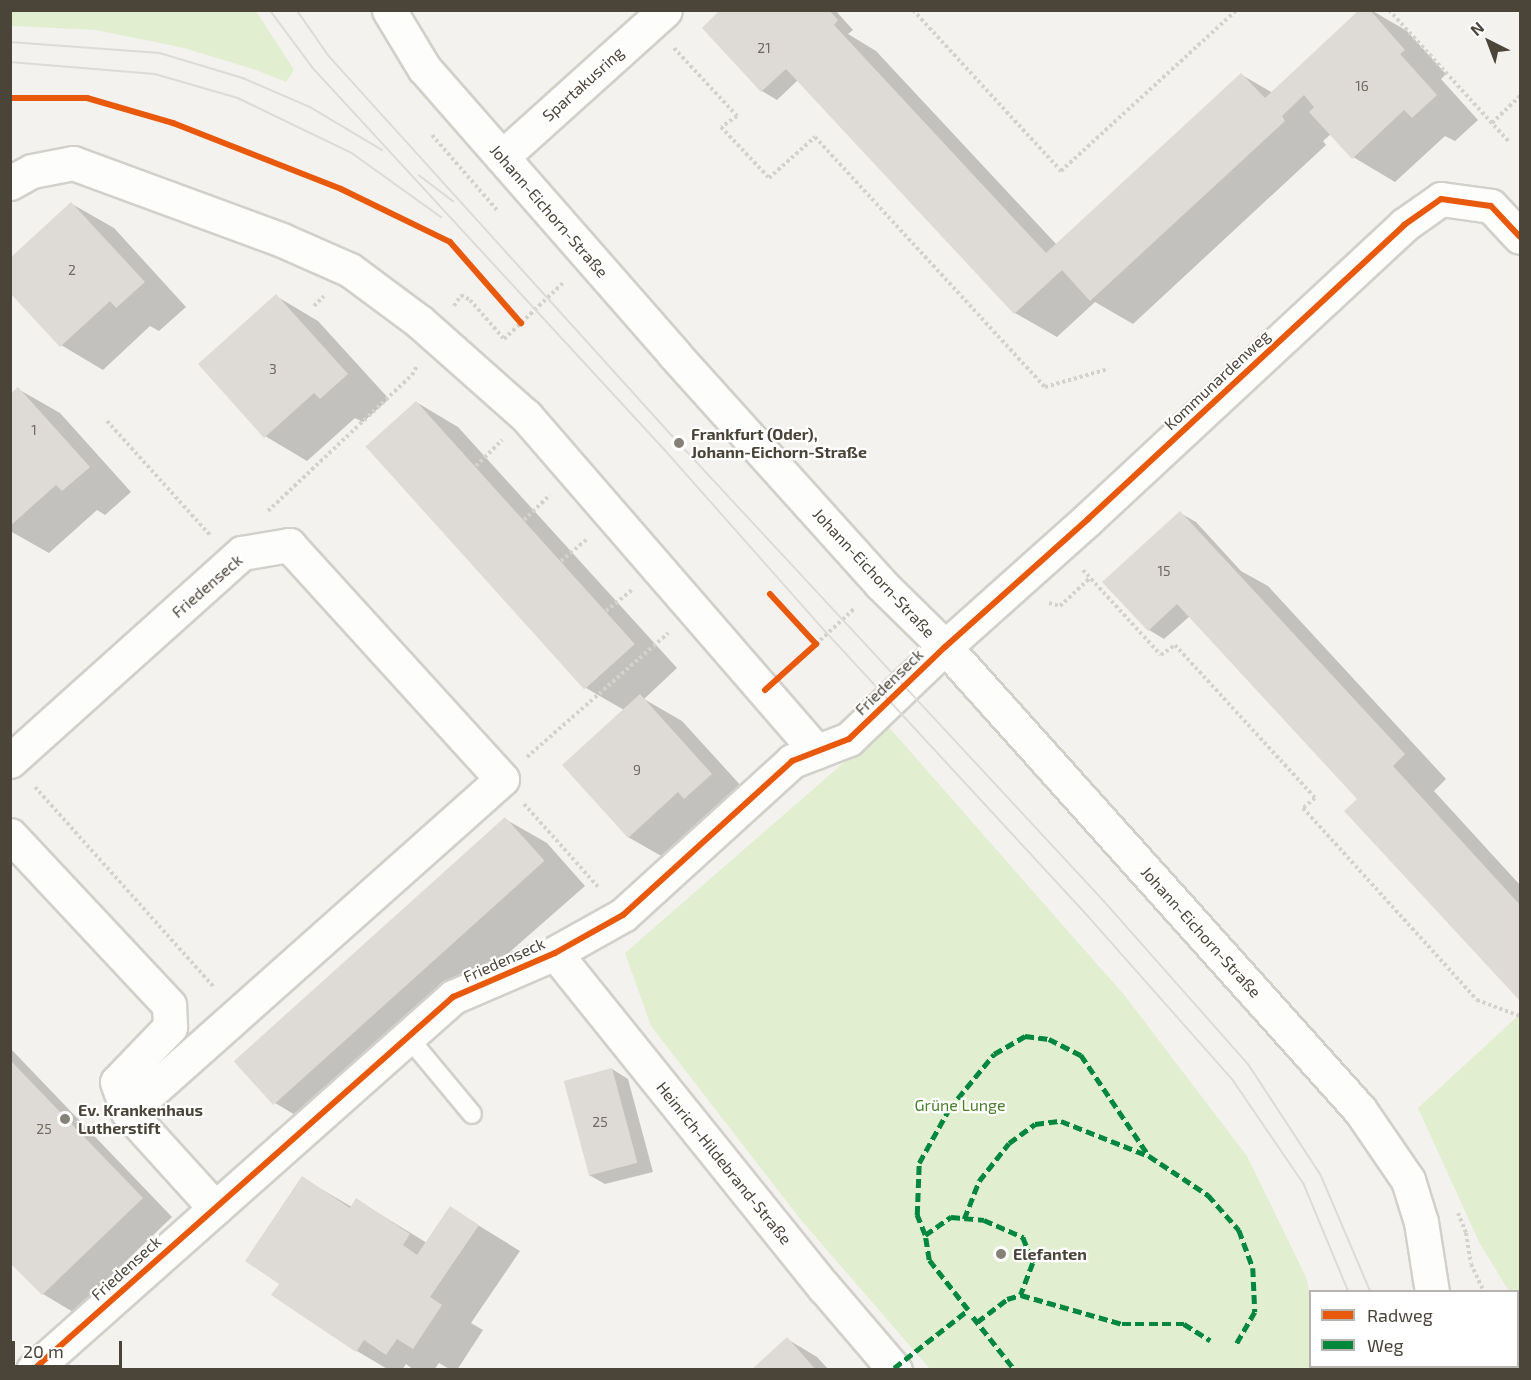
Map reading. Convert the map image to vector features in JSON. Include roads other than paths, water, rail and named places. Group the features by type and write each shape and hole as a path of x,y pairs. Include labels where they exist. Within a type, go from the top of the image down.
{"street":[{"name":"Johann-Eichorn-Straße","path":"389,10 424,68 502,157 841,540 945,647 1360,1110 1408,1180 1421,1222 1432,1290"},
{"name":"Spartakusring","path":"502,157 665,10"},
{"path":"10,183 32,171 73,163 282,240 350,270 434,335 526,416 817,752"},
{"name":"Kommunardenweg","path":"945,647 1060,545 1404,225 1441,199 1491,206 1521,237"},
{"name":"Friedenseck","path":"19,770 242,553 289,545 502,779 128,1112"},
{"name":"Friedenseck","path":"33,1370 453,997 555,953 623,915 792,761 849,739 945,647"},
{"path":"10,835 169,1005 170,1027 117,1082 128,1112 215,1208"},
{"name":"Heinrich-Hildebrand-Straße","path":"555,953 824,1287 895,1370"}],"lane":[{"path":"408,1037 472,1114"}],"tram line":[{"path":"270,10 313,68 665,450 827,633 1088,916 1233,1080 1304,1184 1348,1290"},
{"path":"297,10 329,56 679,443 1104,901 1249,1065 1321,1175 1370,1290"},
{"path":"10,42 160,53 243,78 310,107 382,150"},
{"path":"10,62 155,74 238,98 352,153 441,217"},
{"path":"419,175 453,201"}],"place":[{"name":"Frankfurt (Oder), Johann-Eichorn-Straße","path":"679,443"},
{"name":"Ev. Krankenhaus Lutherstift","path":"65,1119"},
{"name":"Elefanten","path":"1001,1254"}],"park label":[{"name":"Grüne Lunge","path":"960,1105"}]}
